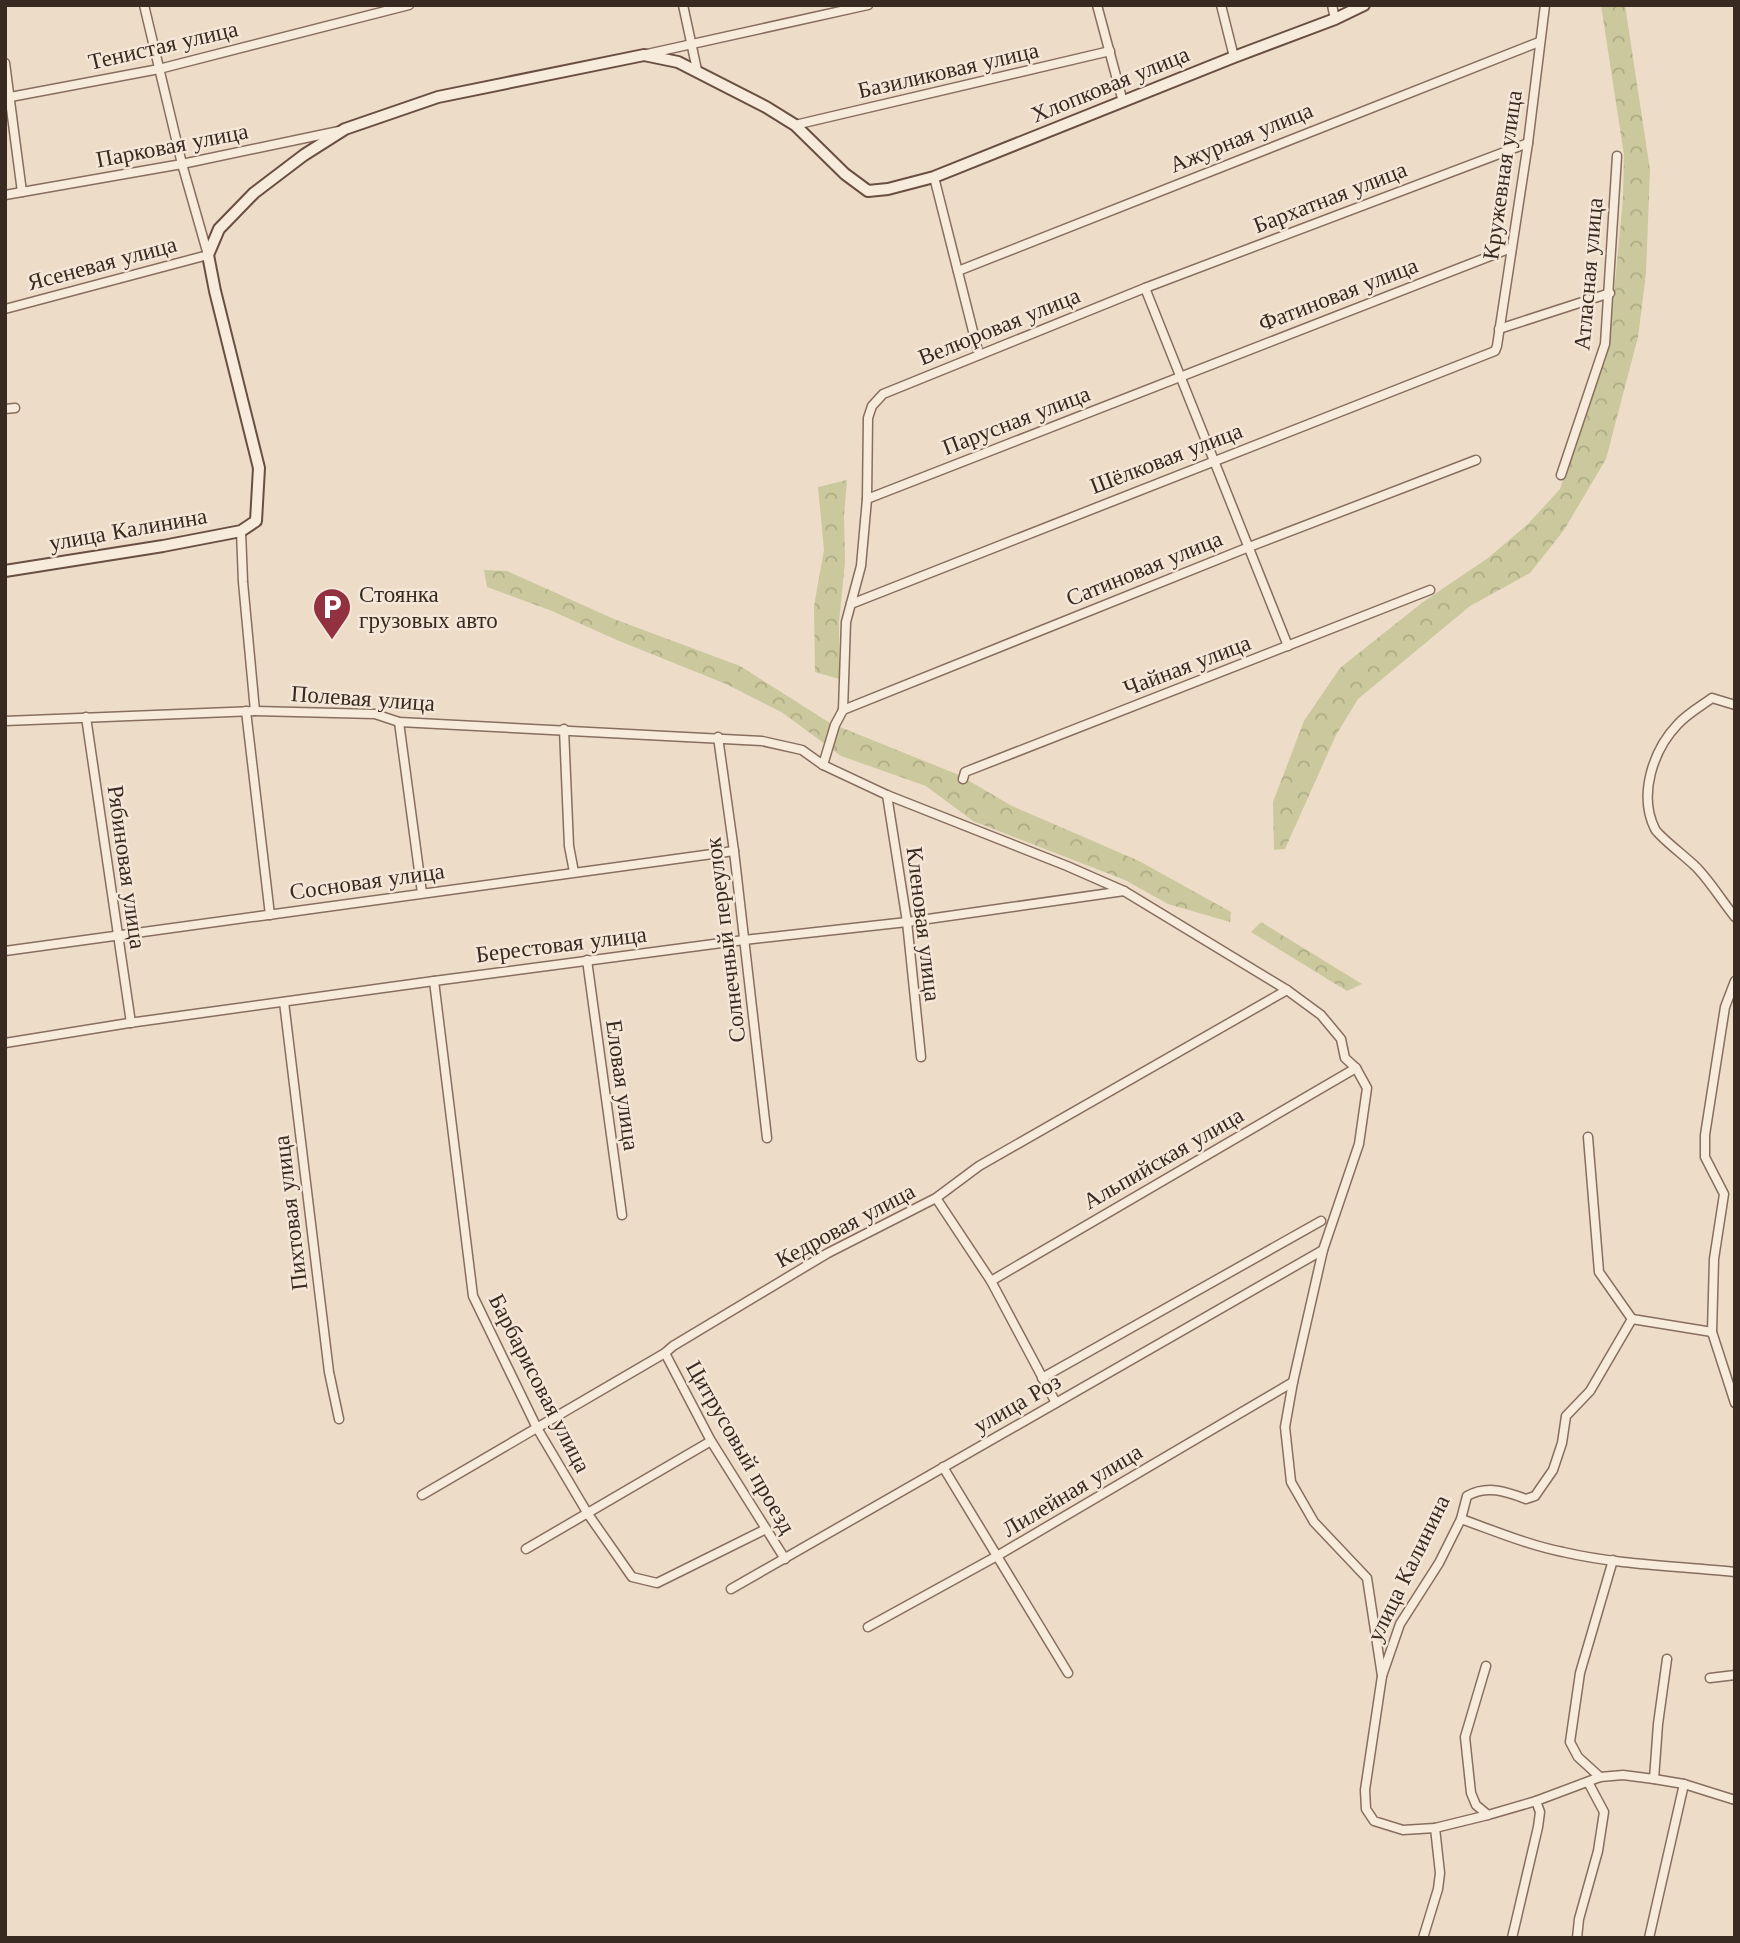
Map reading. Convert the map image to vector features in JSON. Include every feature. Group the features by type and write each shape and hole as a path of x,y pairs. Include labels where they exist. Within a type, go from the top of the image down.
{"street":[{"path":"144,5 182,164 208,255"},
{"name":"Тенистая улица","path":"8,97 159,69 409,5"},
{"path":"683,5 697,70"},
{"path":"208,255 219,229 254,192 345,129 438,97 868,5"},
{"path":"1097,5 1123,102"},
{"path":"1221,5 1234,57"},
{"path":"1332,5 1335,19"},
{"name":"Хлопковая улица","path":"795,125 845,174 869,191 899,187 934,177 1335,19 1364,5"},
{"name":"Кружевная улица","path":"1495,351 1528,143 1545,5"},
{"name":"Ажурная улица","path":"958,271 1539,42"},
{"name":"Базиликовая улица","path":"795,125 1110,51"},
{"path":"644,55 666,59 697,70 795,125"},
{"path":"5,63 22,192"},
{"name":"Парковая улица","path":"5,195 182,164 345,129"},
{"name":"Бархатная улица","path":"1145,288 1528,143"},
{"name":"Атласная улица","path":"1562,475 1605,344 1617,156"},
{"path":"934,177 979,355"},
{"name":"Фатиновая улица","path":"1180,376 1511,248"},
{"name":"Ясеневая улица","path":"5,309 208,255"},
{"name":"улица Калинина","path":"5,571 242,531 256,521 260,468 208,255"},
{"path":"1145,288 1288,646"},
{"name":"Велюровая улица","path":"867,499 868,418 872,405 883,394 1145,288"},
{"path":"1499,329 1610,293"},
{"name":"Шёлковая улица","path":"851,604 1495,351"},
{"name":"Парусная улица","path":"867,499 1180,376"},
{"path":"5,410 15,408"},
{"name":"Сатиновая улица","path":"843,710 1249,547 1476,460"},
{"path":"823,765 835,725 843,710 846,622 861,566 867,499"},
{"path":"242,531 250,711 270,915"},
{"name":"Чайная улица","path":"962,779 965,772 1430,590"},
{"path":"1735,705 1712,698 1678,723 1661,746 1648,779 1650,813 1656,831 1699,870 1735,916"},
{"name":"Полевая улица","path":"5,721 250,711 376,714 399,722 762,741 802,750 823,765 887,796 1124,891 1287,990 1321,1015 1341,1039 1345,1058 1356,1068 1367,1088 1359,1144 1323,1250 1285,1427 1292,1482 1314,1522 1367,1578 1382,1676"},
{"name":"Рябиновая улица","path":"86,717 131,1023"},
{"path":"399,722 422,893"},
{"path":"564,729 569,846 574,872"},
{"name":"Солнечный переулок","path":"718,737 767,1138"},
{"name":"Кленовая улица","path":"887,796 907,922 921,1057"},
{"name":"Сосновая улица","path":"5,951 734,851"},
{"name":"Берестовая улица","path":"5,1043 587,960 907,922 1124,891"},
{"name":"Еловая улица","path":"587,960 622,1215"},
{"name":"Барбарисовая улица","path":"433,981 474,1296 537,1428 588,1514 632,1577 657,1583 766,1529"},
{"path":"1735,981 1725,1007 1705,1135 1706,1157 1724,1194 1714,1259 1712,1332 1735,1403"},
{"name":"Кедровая улица","path":"422,1495 665,1353 828,1253 936,1198 979,1166 1287,990"},
{"name":"Пихтовая улица","path":"284,1002 329,1372 339,1419"},
{"name":"Альпийская улица","path":"991,1282 1356,1068"},
{"path":"1588,1138 1599,1272 1632,1319 1712,1332"},
{"path":"936,1198 991,1282 1056,1403"},
{"name":"улица Роз","path":"1042,1378 1321,1221"},
{"name":"улица Роз","path":"731,1590 1323,1250"},
{"name":"улица Калинина","path":"1435,1828 1403,1830 1374,1821 1366,1809 1365,1790 1382,1676 1400,1624 1439,1563 1461,1519 1467,1496 1479,1490 1504,1490 1526,1499 1535,1496 1553,1470 1562,1443 1566,1416 1590,1391 1632,1319"},
{"name":"Цитрусовый проезд","path":"665,1353 711,1441 785,1559"},
{"name":"Лилейная улица","path":"868,1628 997,1556 1293,1382"},
{"path":"526,1549 711,1441"},
{"path":"943,1467 1068,1673"},
{"path":"1461,1519 1526,1543 1562,1552 1735,1572"},
{"path":"1600,1777 1578,1756 1570,1742 1580,1673 1613,1560"},
{"path":"1654,1779 1667,1659"},
{"path":"1486,1666 1465,1737 1471,1793 1476,1805 1488,1815"},
{"path":"1710,1678 1735,1675"},
{"path":"1423,1938 1438,1889 1440,1873 1435,1828 1536,1801 1600,1777 1623,1775 1684,1784 1735,1800"},
{"path":"1577,1938 1579,1919 1598,1851 1604,1812 1588,1782"},
{"path":"1649,1938 1684,1784"},
{"path":"1512,1938 1538,1827 1540,1812 1536,1801"}],"green space":[{"path":"1601,5 1625,5 1650,170 1646,273 1638,337 1606,459 1564,530 1530,573 1470,606 1358,699 1336,735 1285,849 1274,850 1273,802 1304,721 1340,668 1423,602 1488,558 1528,524 1560,489 1605,360 1623,198 1624,155"},
{"path":"847,480 844,515 845,562 839,622 839,679 815,672 814,606 824,550 818,487"},
{"path":"484,570 507,571 614,619 740,666 830,723 959,775 1012,806 1139,861 1231,912 1230,922 1168,904 1125,880 973,821 926,786 841,756 783,713 726,684 552,611 487,587"},
{"path":"1261,922 1362,984 1347,991 1251,932"}],"place":[{"name":"Стоянка грузовых авто","path":"332,641"}]}
